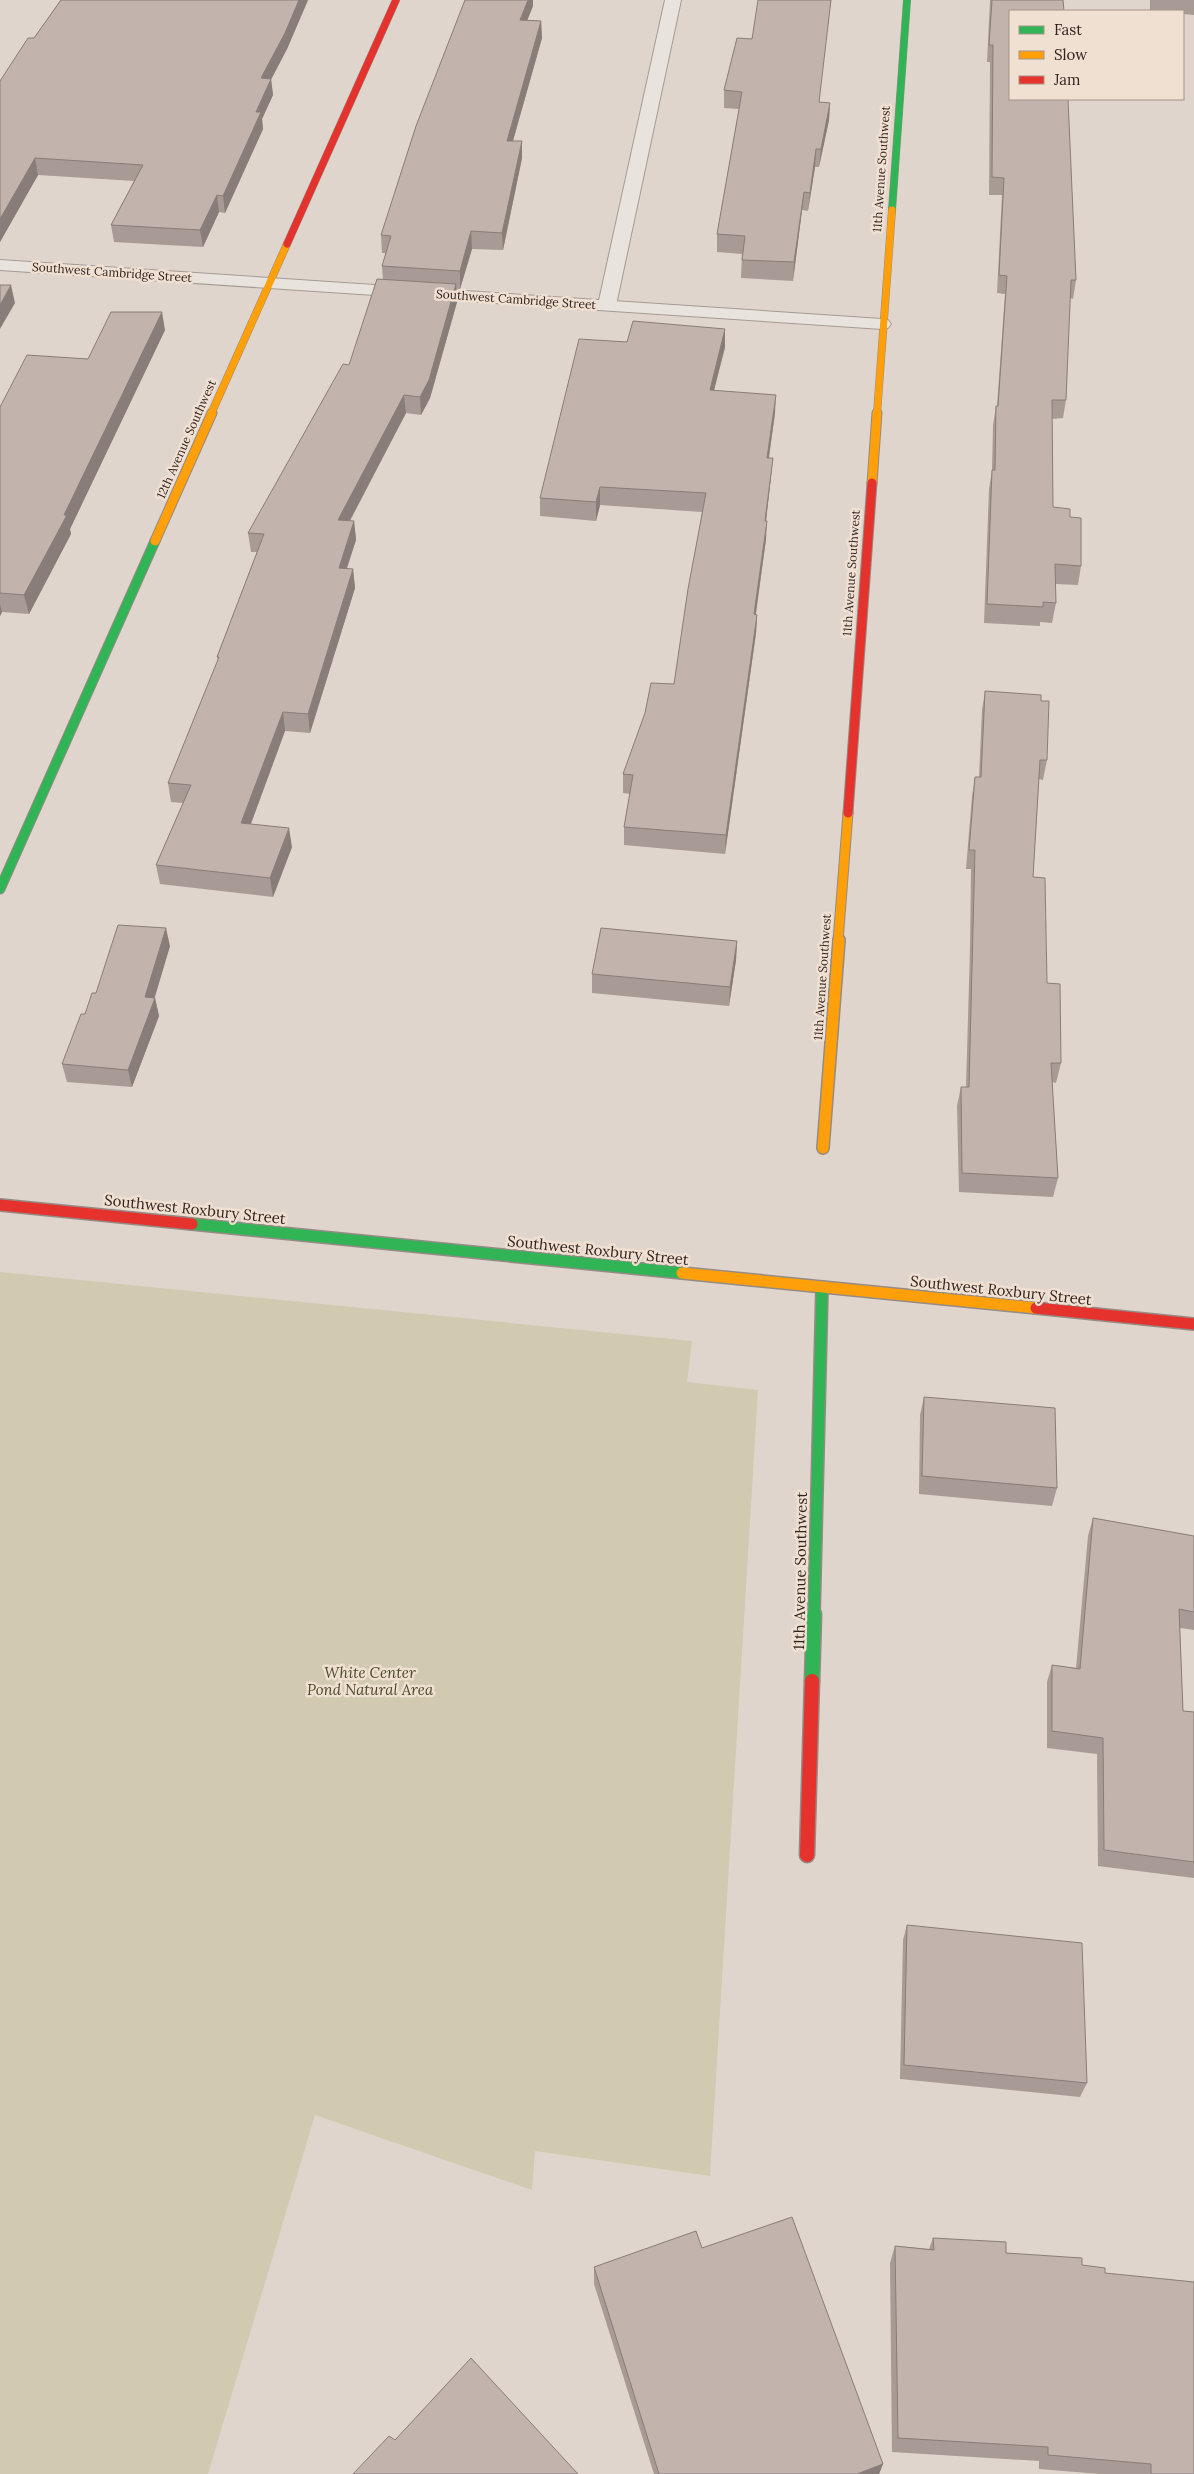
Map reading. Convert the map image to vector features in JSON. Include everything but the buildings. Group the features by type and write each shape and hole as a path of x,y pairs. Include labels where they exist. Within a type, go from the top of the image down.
{"street":[{"name":"12th Avenue Southwest","path":"0,889 396,0"},
{"path":"607,305 673,0"},
{"name":"11th Avenue Southwest","path":"823,1148 907,0"},
{"name":"Southwest Cambridge Street","path":"0,265 271,281 882,324"},
{"name":"Southwest Roxbury Street","path":"0,1205 1194,1324"},
{"name":"11th Avenue Southwest","path":"807,1855 822,1287"}],"green space":[{"name":"White Center Pond Natural Area","path":"0,1272 692,1341 687,1382 758,1390 710,2176 535,2151 532,2190 315,2115 208,2474 0,2474"}],"traffic: fast":[{"path":"892,210 907,0"},
{"path":"0,889 155,541"},
{"path":"192,1224 682,1273"},
{"path":"812,1681 822,1287"}],"traffic: slow":[{"path":"872,483 892,210"},
{"path":"155,541 287,244"},
{"path":"823,1148 848,813"},
{"path":"682,1273 1036,1308"}],"traffic: jam":[{"path":"287,244 396,0"},
{"path":"848,813 872,483"},
{"path":"0,1205 192,1224"},
{"path":"1036,1308 1194,1324"},
{"path":"807,1855 812,1681"}]}
